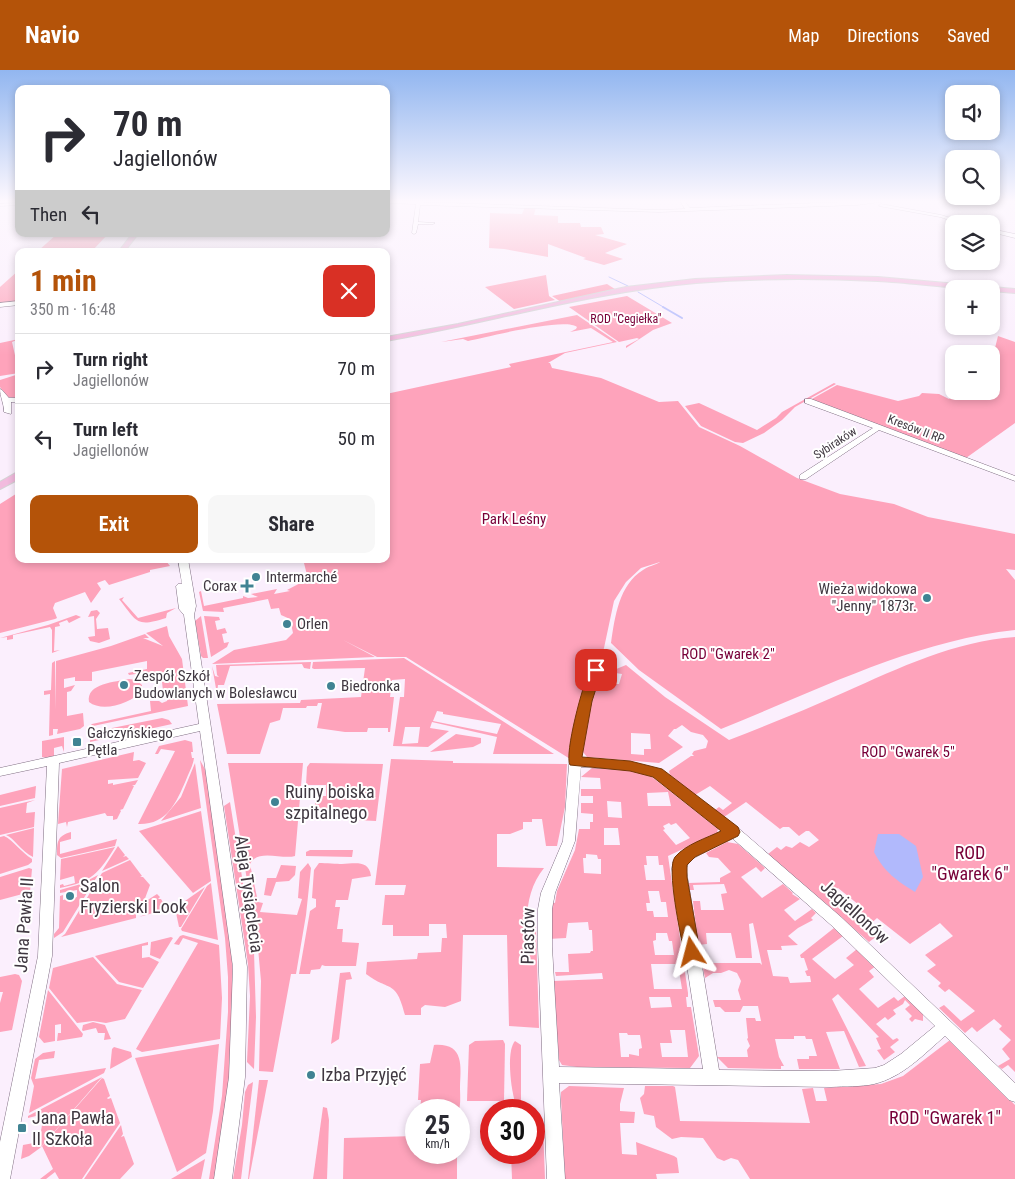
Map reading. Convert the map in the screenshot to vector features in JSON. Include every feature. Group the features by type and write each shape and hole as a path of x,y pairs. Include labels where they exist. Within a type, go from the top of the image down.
{"main road":[{"path":"390,338 467,324 613,292 700,280 767,276 841,276 914,280 1015,291"},
{"path":"0,486 15,477"}],"street":[{"path":"0,305 15,303"},
{"path":"0,391 6,400 8,412"},
{"path":"6,400 15,400"},
{"name":"Kresów II RP","path":"808,400 1015,479"},
{"name":"Sybiraków","path":"803,478 879,427"},
{"name":"Aleja Tysiąclecia","path":"178,563 184,608 189,615"},
{"name":"Aleja Tysiąclecia","path":"184,563 191,606 189,615 240,967 236,1086 223,1179"},
{"name":"Piastów","path":"556,1179 545,909 548,893 569,841 577,741 586,701 596,670"},
{"path":"0,772 206,726"},
{"name":"Jana Pawła II","path":"1,1179 45,956 53,760"},
{"name":"Jagiellonów","path":"575,762 630,766 658,773 733,832 855,938 1015,1094"},
{"path":"712,1076 679,869 680,862 684,856 733,832"},
{"path":"551,1075 831,1079 862,1077 882,1074 897,1065 946,1026"}],"green space":[{"path":"519,252 548,252 548,257"},
{"path":"569,252 608,252 605,253 623,259 604,265 583,259 586,258"},
{"path":"15,274 15,302 0,304 0,287"},
{"path":"546,275 549,296 555,300 514,309 485,287"},
{"path":"607,284 618,291 561,302 552,296"},
{"name":"ROD \"Cegiełka\"","path":"627,296 672,323 653,330 626,348 626,346 639,339 619,342 569,307"},
{"name":"Park Leśny","path":"577,315 617,342 565,353 548,363 550,363 552,368 601,378 659,402 678,401 699,427 740,446 797,478 840,494 894,504 928,517 1015,534 1015,570 1006,569 1015,580 1015,630 977,636 902,656 865,669 721,729 639,670 611,643 614,622 623,593 628,584 647,567 660,562 641,568 626,582 614,601 604,648 590,687 575,762 406,657 377,657 343,640 375,657 212,664 234,650 286,640 293,633 290,619 281,615 279,608 271,609 268,599 223,608 224,612 203,611 199,592 201,591 204,606 243,598 243,596 248,598 258,597 251,594 277,589 274,594 290,591 287,590 308,579 304,563 390,563 390,393 511,367 509,364 613,342 591,328 570,332 577,327 558,324 468,341 463,339 441,342"},
{"path":"998,336 1015,342 1015,423 966,458 810,400 837,385 898,401 919,396 922,393 939,394 945,397 945,400 1000,400 1000,345 996,345"},
{"path":"15,340 12,342 15,355 15,374 0,376 0,343"},
{"path":"15,375 15,398 7,397 0,387 0,380"},
{"path":"834,383 836,384 795,407 782,420 764,433 743,443 735,442 701,426 685,406 699,403 757,430 782,412"},
{"path":"15,495 15,563 168,563 170,566 150,570 150,572 109,585 105,580 97,583 101,589 91,603 85,592 55,603 53,608 57,618 55,619 0,633 0,504"},
{"path":"124,597 122,600 138,618 176,608 167,613 166,618 142,622 134,617 119,599"},
{"path":"97,610 100,613 96,619 97,629 108,628 110,639 99,643 90,641 88,637 95,636 94,616 88,617 91,611"},
{"path":"76,615 81,617 69,623 67,620 59,623 60,626 55,627 54,651 60,650 52,653 52,630 50,627 13,635 13,639 7,640 7,637 0,638 48,625"},
{"path":"201,616 208,658 201,656 195,621"},
{"path":"204,616 219,617 220,620 215,621 217,630 225,628 227,633 222,634 224,643 229,642 227,647 211,657"},
{"path":"167,626 169,636 182,659 188,706 93,726 92,724 151,711 150,701 162,703 167,701 168,698 151,699 151,694 163,691 161,673 129,675 128,673 147,669 147,661 92,672 92,681 75,681 75,677 64,679 64,688 75,685 71,691 67,692 67,716 83,713 84,726 80,729 57,734 58,729 53,729 53,735 49,736 50,694 44,695 44,691 51,690 52,663 55,661 55,710 56,661 111,646 145,634 149,638 143,638 163,646 146,633"},
{"path":"1015,637 1015,1072 1008,1065 1002,1069 998,1066 1010,1059 1002,1049 1011,1040 999,1029 1002,1026 994,1019 977,1032 972,1027 965,1033 939,1008 944,1005 961,1021 975,1011 949,989 945,992 938,986 941,983 927,971 936,965 925,955 953,936 940,923 910,944 877,918 866,928 877,936 869,942 768,854 777,847 781,850 786,846 792,848 800,842 809,847 819,840 809,831 799,836 789,827 780,829 746,802 724,817 715,810 719,807 723,810 732,803 710,786 695,795 670,775 669,771 691,756 694,756 692,754 694,751 706,748 708,741 703,735 691,732 682,725 674,729 668,736 683,747 659,763 587,757 583,752 586,716 596,686 605,687 605,684 615,686 619,684 622,674 609,672 626,665 665,697 729,740 928,657 971,644","holes":["631,733 650,734 651,749 644,749 644,755 631,754","838,888 859,905 846,915 827,896"]},
{"path":"404,658 554,754 493,754 497,737 432,722 430,728 449,731 428,747 393,746 400,697 404,697 405,679 392,680 390,697 394,697 390,732 388,732 388,728 368,728 367,732 345,732 317,728 322,703 318,703 317,706 307,706 306,708 283,708 280,720 270,723 260,754 227,754 217,704 300,703 301,700 361,697 365,668 314,669 312,668 313,662","holes":["437,711 443,712 443,714 501,724 497,734 433,721","405,727 420,727 418,743 402,744"]},
{"path":"311,662 310,669 304,668 302,664 230,666 224,685 218,685 217,694 212,666 215,676 219,677 216,665"},
{"path":"129,679 136,680 142,685 142,691 131,699 109,707 102,707 89,702 89,696 97,687"},
{"path":"162,718 169,720 172,724 90,742 91,735 97,731"},
{"path":"456,734 481,738 481,743 473,747 430,752"},
{"path":"64,737 64,752 62,746 54,748 54,757 42,757 42,741"},
{"path":"185,740 192,742 193,752 191,752 192,758 194,758 178,797 163,817 156,821 138,824 175,751 161,749 158,754 155,754 159,746"},
{"path":"134,752 133,761 139,760 146,763 138,778 108,780 108,784 113,783 113,785 138,780 135,785 132,785 134,786 117,819 113,820 113,816 107,816 105,813 68,822 67,827 66,822 58,824 62,769"},
{"path":"391,759 453,761 453,763 567,764 565,807 557,846 546,846 542,819 532,819 532,822 523,822 523,829 510,834 497,834 497,867 544,868 536,880 531,893 527,921 532,922 536,927 539,1028 509,1026 507,935 463,935 461,1001 445,1007 425,1005 421,1008 421,1015 405,1015 395,991 366,974 367,962 417,959 418,953 441,952 442,938 447,938 446,924 429,924 429,936 393,936 393,925 382,925 385,895 404,895 406,885 375,885"},
{"path":"200,760 207,773 223,879 230,932 233,985 231,1059 215,1179 209,1179 222,1096 228,1012 228,977 225,938"},
{"path":"195,763 201,808 161,821 181,797"},
{"path":"228,763 303,763 295,856 264,855 254,859 250,864 258,902 263,903 260,912 297,915 302,899 298,898 300,872 308,863 311,868 306,915 296,974 291,974 273,1072 259,1071 261,981 258,948"},
{"path":"310,763 383,764 376,821 356,820 356,813 315,811 315,796 326,796 326,785 306,785 307,767"},
{"path":"592,768 632,771 652,777 718,829 717,833 668,856 688,993 688,997 686,997 687,1007 691,1007 699,1056 690,1068 577,1067 562,1065 559,1060 553,981 603,979 602,973 556,976 555,972 569,972 568,954 590,953 593,951 592,930 589,930 588,922 568,923 566,938 548,939 549,902 555,903 557,891 575,850 579,829 590,829 590,822 593,822 593,814 581,813 581,803 593,803 593,796 581,796 581,789 601,789 600,778 581,777","holes":["668,792 671,806 648,806 647,793","607,801 621,802 622,818 608,817","669,823 671,825 676,823 690,838 676,845 663,830 665,829 663,826","604,828 618,828 620,845 604,845","586,854 597,855 598,859 601,859 601,874 584,873 583,858 586,858","646,856 658,856 659,865 663,865 665,880 646,880 644,865 647,865","648,891 659,891 661,902 666,902 668,917 654,917 653,911 647,911 646,903 650,903","656,933 667,933 669,941 672,941 674,955 655,955 653,941 656,940","651,964 678,964 682,989 654,989","649,997 670,997 672,1007 651,1008","670,1030 685,1030 688,1057 662,1057 660,1043 672,1043","619,1033 640,1035 642,1048 639,1049 639,1056 629,1054 629,1057 621,1057"]},
{"path":"36,786 35,798 0,806 0,795"},
{"path":"35,800 27,803 26,813 35,812 34,827 0,835 0,808"},
{"path":"230,802 254,952 256,1017 254,1069 247,1062 250,996 248,964 224,806"},
{"path":"201,811 211,881 193,893 139,831"},
{"path":"34,828 33,857 6,835"},
{"path":"71,832 71,839 60,842 60,854 117,839 115,846 61,858 57,855 59,840 63,835"},
{"path":"4,836 32,859 32,862 0,874 0,837"},
{"path":"727,842 738,844 765,868 761,872 756,867 741,877 762,898 783,884 792,894 800,899 784,910 795,921 812,909 816,913 811,918 813,920 788,936 798,945 781,946 782,950 767,950 773,976 788,977 790,983 811,982 810,976 807,976 805,971 808,970 804,958 801,958 800,955 834,928 843,936 812,959 835,979 854,965 846,958 857,949 876,966 869,971 874,977 859,989 878,1008 894,997 898,1001 905,996 923,1013 923,1021 915,1019 912,1022 909,1019 912,1016 905,1009 910,1005 905,1000 903,1004 893,1010 896,1014 888,1020 885,1017 876,1024 893,1040 897,1038 899,1040 890,1047 895,1052 884,1060 877,1050 881,1049 876,1038 879,1037 838,994 832,999 866,1066 859,1067 844,1031 826,1032 840,1069 799,1069 797,1059 809,1059 809,1056 817,1056 812,1039 806,1039 805,1036 794,1036 794,1039 775,1039 779,1057 784,1066 781,1066 781,1069 728,1068 717,1057 748,1057 747,1050 750,1046 747,1039 746,1018 755,1018 756,1021 761,1021 758,1006 743,1006 740,1012 725,1012 720,1007 715,1007 713,1000 741,1000 738,990 741,981 737,973 729,970 713,973 705,978 702,963 760,963 762,965 753,923 749,924 752,958 736,958 731,933 706,933 707,944 698,945 693,901 700,901 701,910 724,910 721,894 727,893 724,884 693,885 694,890 690,890 688,883 720,882 720,878 731,872 718,858 709,857 706,853"},
{"path":"118,846 125,855 123,857 126,856 129,859 102,871"},
{"path":"115,847 94,875 80,883 60,888 60,885 63,884 64,886 75,883 74,876 60,880 61,859"},
{"path":"310,850 353,850 352,857 306,856 306,852"},
{"path":"130,860 142,876 140,877 143,877 150,885 144,901 136,905 136,918 61,937 65,934 102,873"},
{"path":"319,863 355,863 364,865 370,871 371,876 352,879 348,900 336,900 335,907 340,907 337,929 343,929 342,942 359,943 356,966 322,965 320,969 311,970 310,974 299,974 310,911 316,907 316,899 312,898 314,870"},
{"path":"281,865 296,866 295,875 289,881 276,882 271,896 264,895 267,878 276,878"},
{"path":"29,868 32,869 30,892 0,900 0,877"},
{"path":"98,875 63,932 54,938 54,934 59,928 60,896 63,895 63,900 77,897 77,890 60,893 60,890 81,884"},
{"path":"211,883 218,940 182,931 181,929 207,886"},
{"path":"205,887 181,927 179,927 175,908"},
{"path":"157,894 160,897 158,899 161,899 167,909 139,917 144,915 143,903"},
{"path":"183,935 219,945 222,998 220,1039 142,1052 136,1049 198,943 183,938 179,945 174,944"},
{"path":"173,938 160,959 150,955 151,942"},
{"path":"148,942 148,945 142,946 142,958 149,957 159,962 143,988 119,982 95,956"},
{"path":"93,957 117,984 142,990 125,1019 106,1023 93,1021 77,1023 49,988 53,968"},
{"path":"350,972 352,979 346,980 339,1039 331,1044 340,973"},
{"path":"19,975 22,981 12,1030 0,1032 0,1003 3,992 0,992 0,977"},
{"path":"48,990 83,1034 82,1037 57,1041 58,1033 61,1033 61,1024 55,1025 55,1041 44,1043 39,1037"},
{"path":"93,1022 105,1025 111,1039 104,1040 105,1033 98,1033 96,1028 82,1030 83,1025"},
{"path":"503,1040 505,1044 504,1099 470,1101 470,1099 467,1099 469,1045 475,1041"},
{"name":"ROD \"Gwarek 1\"","path":"950,1040 1015,1105 1015,1179 750,1179 738,1160 731,1158 724,1161 717,1158 703,1138 681,1137 672,1139 656,1127 654,1116 644,1114 640,1098 644,1094 645,1086 675,1087 680,1121 810,1123 802,1089 813,1088 816,1101 827,1101 824,1088 881,1084 903,1076"},
{"path":"515,1041 521,1045 521,1099 514,1099 512,1088 510,1061 512,1046"},
{"path":"219,1044 213,1111 206,1153 177,1172 135,1058"},
{"path":"434,1045 444,1045 456,1052 459,1057 461,1071 460,1099 418,1099 420,1064 430,1063"},
{"path":"114,1047 131,1052 132,1057 110,1069 112,1049"},
{"path":"55,1051 54,1058 39,1060 35,1079 106,1068 104,1073 29,1113 34,1086 31,1078 35,1059 43,1053"},
{"path":"102,1077 40,1148 21,1159 23,1145 39,1142 44,1114 28,1118 28,1116"},
{"path":"102,1078 110,1096 107,1098 111,1098 120,1123 82,1179 59,1179 55,1172 46,1179 40,1179 53,1169 42,1146"},
{"path":"259,1080 268,1080 248,1179"},
{"path":"253,1082 241,1179 233,1179 242,1125 245,1092 248,1085"},
{"path":"569,1086 624,1088 620,1111 635,1112 634,1123 620,1123 622,1154 637,1155 636,1142 677,1158 679,1173 656,1174 657,1179 565,1179 561,1092"},
{"path":"323,1107 327,1108 329,1120 327,1179 313,1179"},
{"path":"121,1125 123,1134 121,1137 124,1136 134,1164 120,1179 84,1179"},
{"path":"405,1136 405,1164 457,1164 457,1179 343,1179 344,1138"},
{"path":"205,1159 201,1179 171,1179"},
{"path":"511,1164 544,1164 545,1179 512,1179"}],"water":[{"path":"878,834 899,834 916,846 923,877 915,892 891,875 878,859 874,852"}],"waterway":[{"path":"609,277 628,286"},
{"path":"638,292 665,308"},
{"path":"663,307 682,318"}],"place":[{"name":"Intermarché","path":"256,577"},
{"name":"Corax","path":"247,586"},
{"name":"Wieża widokowa \"Jenny\" 1873r.","path":"927,598"},
{"name":"Orlen","path":"287,624"},
{"name":"Zespół Szkół Budowlanych w Bolesławcu","path":"124,685"},
{"name":"Biedronka","path":"331,686"},
{"name":"Gałczyńskiego Pętla","path":"77,742"},
{"name":"Ruiny boiska szpitalnego","path":"275,802"},
{"name":"Salon Fryzierski Look","path":"70,896"},
{"name":"Izba Przyjęć","path":"311,1075"},
{"name":"Jana Pawła II Szkoła","path":"22,1128"}],"route":[{"path":"596,670 586,701 577,741 575,762 630,766 658,773 733,832 684,856 680,862 679,877 692,952"}],"park label":[{"name":"ROD \"Gwarek 2\"","path":"728,654"},
{"name":"ROD \"Gwarek 5\"","path":"908,752"},
{"name":"ROD \"Gwarek 6\"","path":"970,863"}]}
